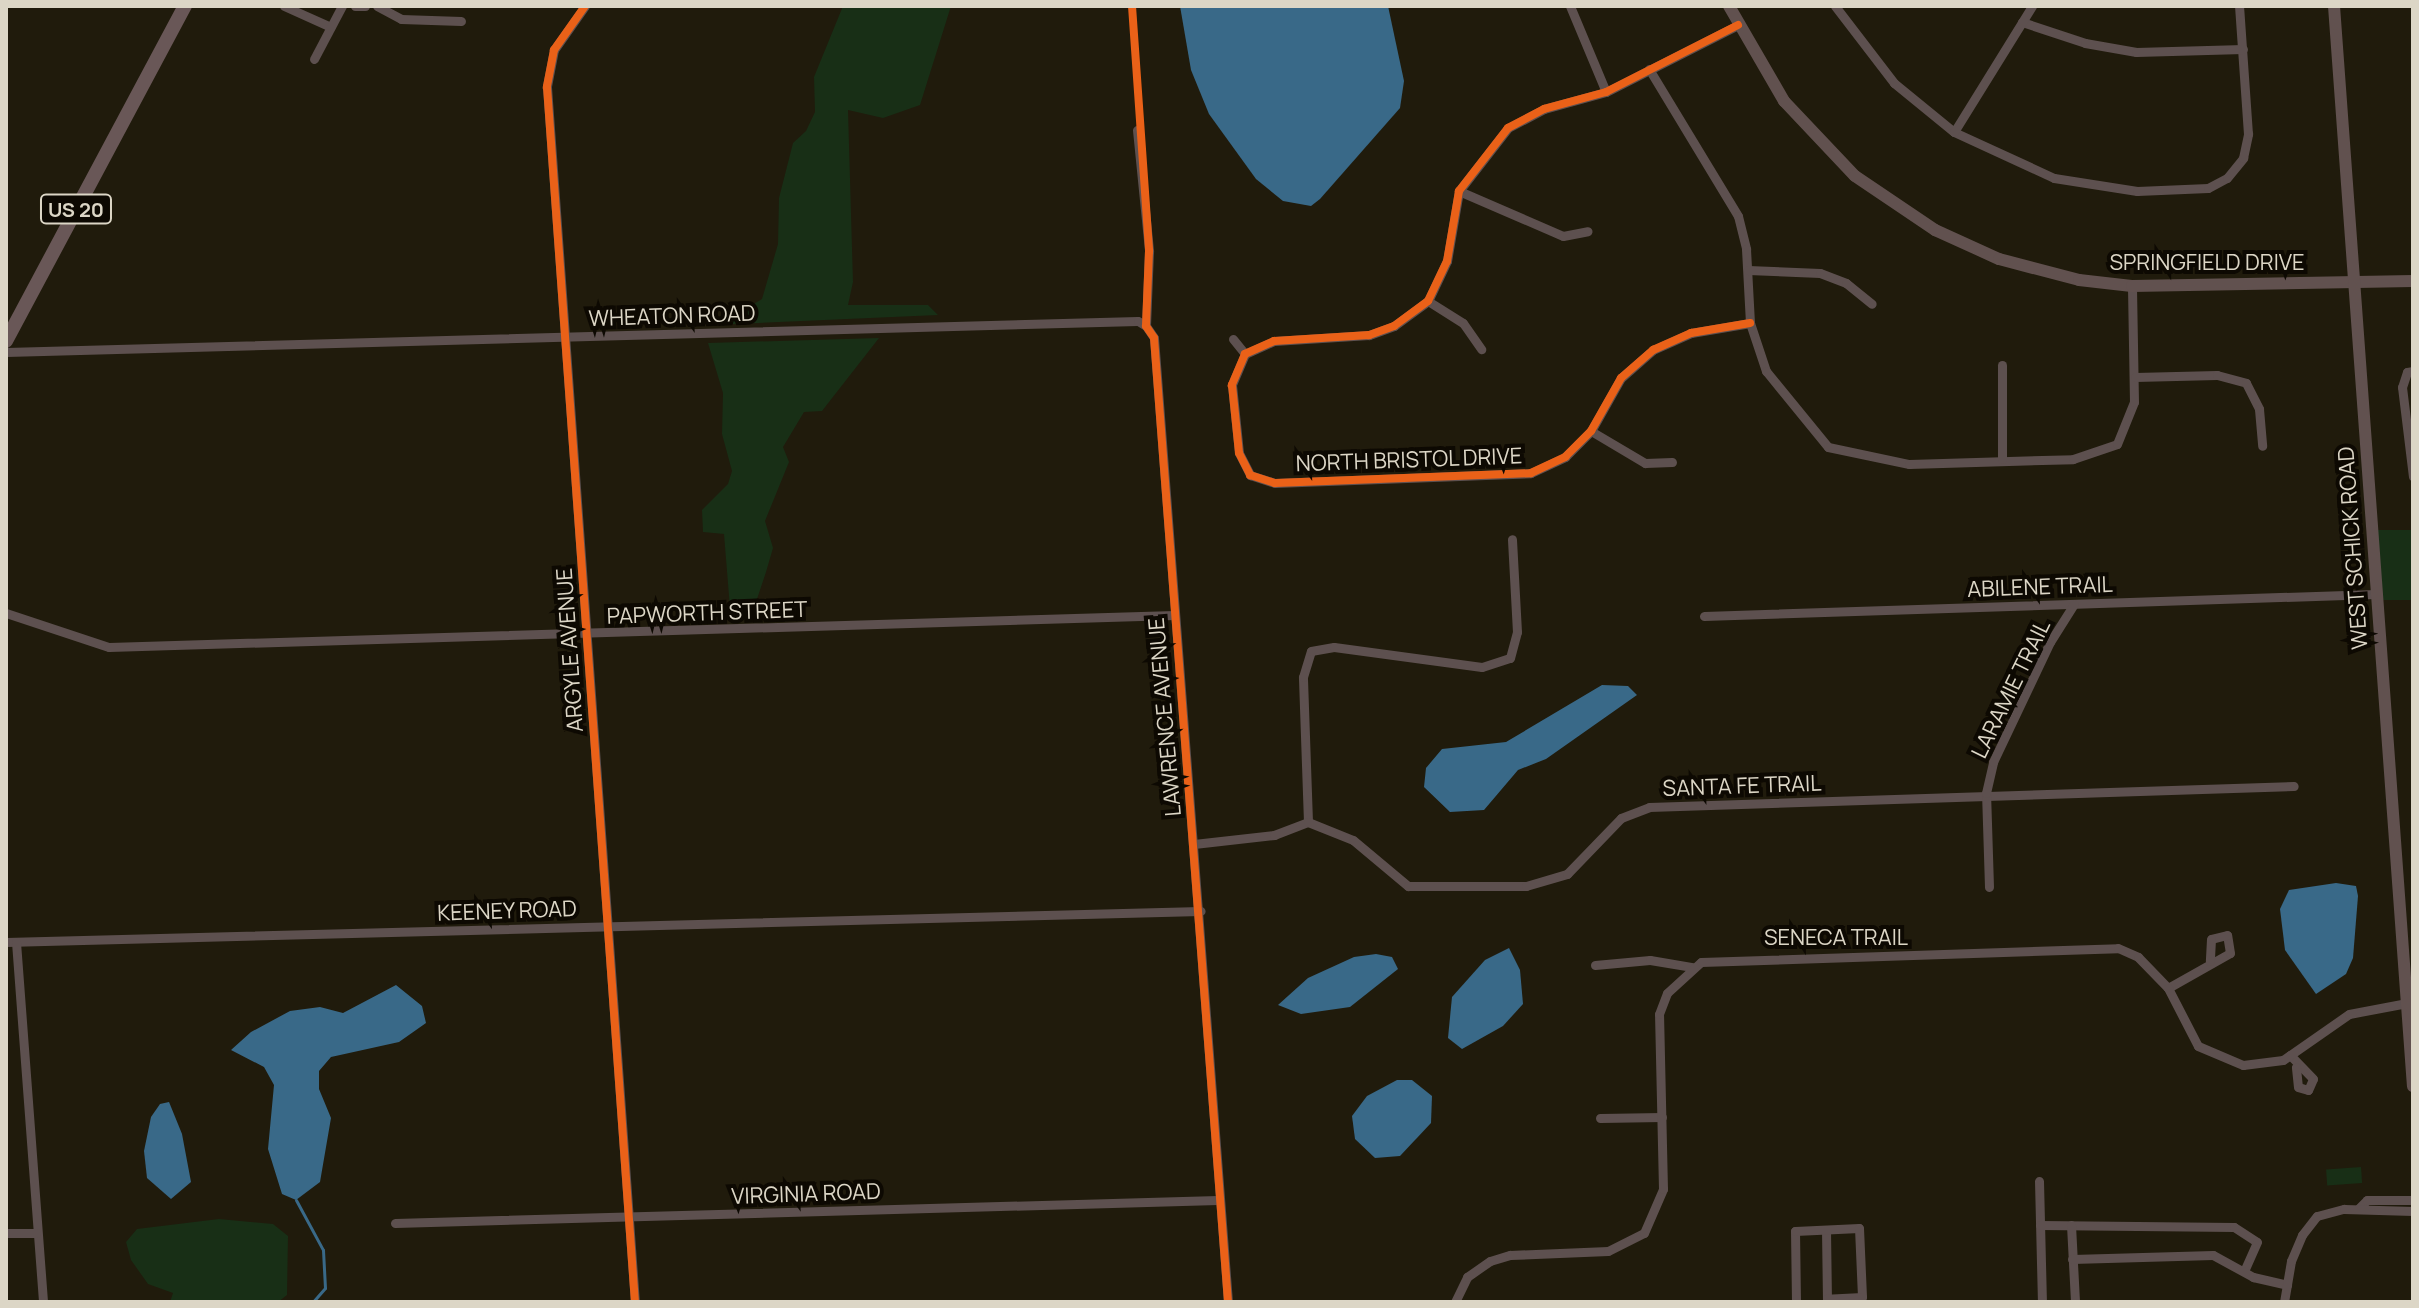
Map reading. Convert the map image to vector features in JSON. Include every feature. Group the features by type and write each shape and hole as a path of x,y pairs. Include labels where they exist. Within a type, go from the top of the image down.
{"main road":[{"name":"US 20","path":"6,341 185,6"}],"street":[{"path":"284,6 331,27"},
{"path":"314,59 342,6"},
{"path":"355,6 365,6"},
{"path":"377,6 401,19 461,21"},
{"name":"ARGYLE AVENUE","path":"585,6 559,40 548,73 635,1302"},
{"path":"1570,6 1606,92"},
{"name":"SPRINGFIELD DRIVE","path":"1729,6 1784,101 1855,176 1906,213 1999,259 2079,280 2132,286 2413,281"},
{"path":"1835,6 1894,83 1954,132 2014,163 2091,186 2196,191 2227,178 2243,158 2248,134 2239,6"},
{"path":"1954,132 2032,6"},
{"name":"WEST SCHICK ROAD","path":"2334,6 2413,1086"},
{"path":"2022,22 2085,43 2136,52 2243,49"},
{"path":"1233,339 1245,354 1274,341 1369,335 1394,326 1428,301 1447,261 1459,191 1520,120 1606,92 1738,25"},
{"path":"1649,69 1723,185 1742,231 1748,270 1750,323 1777,388 1828,447 1909,464 2073,459 2117,444 2134,402 2132,286"},
{"name":"LAWRENCE AVENUE","path":"1137,130 1149,251 1146,326 1154,338 1201,911 1218,1200 1228,1302"},
{"path":"1459,191 1563,236 1588,231"},
{"path":"1748,270 1820,273 1846,283 1872,304"},
{"path":"1428,301 1463,323 1481,349"},
{"name":"WHEATON ROAD","path":"6,352 1138,321 1146,326"},
{"name":"NORTH BRISTOL DRIVE","path":"1245,354 1232,385 1236,442 1250,475 1282,483 1509,477 1553,465 1591,431 1621,378 1653,350 1691,333 1750,323"},
{"path":"2002,365 2002,459"},
{"path":"2410,372 2402,387 2413,476"},
{"path":"2135,377 2217,375 2246,383 2259,409 2262,446"},
{"path":"1591,431 1645,463 1672,462"},
{"path":"1194,844 1274,835 1308,822 1303,677 1310,655 1334,647 1482,667 1510,658 1517,632 1512,539"},
{"name":"ABILENE TRAIL","path":"1704,616 2376,594"},
{"name":"LARAMIE TRAIL","path":"1989,887 1986,793 1999,749 2074,604"},
{"name":"PAPWORTH STREET","path":"6,613 109,647 1175,615"},
{"name":"SANTA FE TRAIL","path":"1308,822 1353,840 1408,886 1526,886 1567,874 1621,818 1644,808 1986,793 2294,786"},
{"name":"KEENEY ROAD","path":"11,942 1201,911"},
{"path":"11,942 43,1302"},
{"name":"SENECA TRAIL","path":"1692,967 1718,958 1898,956 2104,946 2138,957 2168,988 2198,1046 2216,1057 2256,1065 2290,1055 2349,1014 2407,1003"},
{"path":"1595,965 1650,960 1692,967"},
{"path":"2168,988 2210,961"},
{"path":"1455,1302 1467,1277 1490,1261 1510,1255 1608,1251 1644,1233 1663,1189 1659,1014 1667,993 1692,967"},
{"path":"2290,1055 2296,1067"},
{"path":"1600,1118 1662,1117"},
{"path":"2039,1181 2042,1302"},
{"name":"VIRGINIA ROAD","path":"395,1223 1218,1200"},
{"path":"2284,1302 2302,1235 2317,1216 2359,1208 2367,1200 2413,1200"},
{"path":"2359,1208 2367,1213 2413,1211"},
{"path":"2040,1225 2234,1227 2257,1242 2244,1271"},
{"path":"2071,1225 2075,1302"},
{"path":"1796,1302 1795,1231 1859,1228 1862,1297 1827,1300 1826,1230"},
{"path":"6,1233 36,1233"},
{"path":"2072,1259 2213,1255 2244,1271 2287,1285"}],"green space":[{"path":"843,6 951,6 920,105 883,118 848,110 853,282 848,305 928,305 938,315 733,324 732,317 762,299 778,244 779,198 793,143 806,131 815,112 814,77"},
{"path":"879,338 822,411 804,412 783,447 789,462 765,521 773,548 755,605 735,612 730,608 724,534 703,532 702,510 728,484 732,471 722,434 723,393 708,343"},
{"path":"2375,530 2413,530 2413,600 2375,600"},
{"path":"2361,1167 2362,1183 2327,1185 2326,1169"},
{"path":"219,1219 273,1224 288,1236 287,1295 278,1302 170,1302 173,1293 148,1284 131,1260 126,1242 137,1229"}],"water":[{"path":"1180,6 1388,6 1404,81 1400,108 1320,199 1311,206 1283,201 1256,179 1209,114 1191,70"},
{"path":"1602,685 1628,686 1637,695 1546,759 1518,770 1484,810 1450,812 1424,787 1426,768 1442,749 1506,742"},
{"path":"2336,883 2356,886 2358,896 2353,958 2346,974 2316,994 2285,950 2280,909 2289,890"},
{"path":"1509,948 1520,970 1523,1004 1503,1026 1462,1049 1448,1038 1452,997 1485,960"},
{"path":"1376,954 1392,957 1398,969 1350,1007 1301,1014 1278,1005 1308,978 1354,957"},
{"path":"396,985 422,1006 426,1023 399,1042 331,1057 319,1071 319,1089 331,1118 320,1182 296,1200 282,1194 268,1149 274,1085 264,1067 231,1050 251,1032 290,1011 320,1007 343,1013"},
{"path":"1397,1080 1412,1080 1432,1096 1431,1123 1400,1156 1375,1158 1355,1139 1352,1116 1367,1096"},
{"path":"169,1102 182,1134 191,1182 171,1199 147,1178 144,1151 151,1117 160,1104"}],"waterway":[{"path":"296,1200 323,1250 325,1288 313,1302"}],"cycle path":[{"path":"585,6 554,50 547,87 635,1302"},
{"path":"1132,6 1149,251 1146,326 1154,338 1228,1302"},
{"path":"1738,25 1606,92 1544,109 1508,128 1459,191 1447,261 1428,301 1394,326 1369,335 1274,341 1245,354 1232,385 1239,453 1250,475 1275,483 1531,473 1565,457 1591,431 1621,378 1653,350 1691,333 1750,323"}]}
